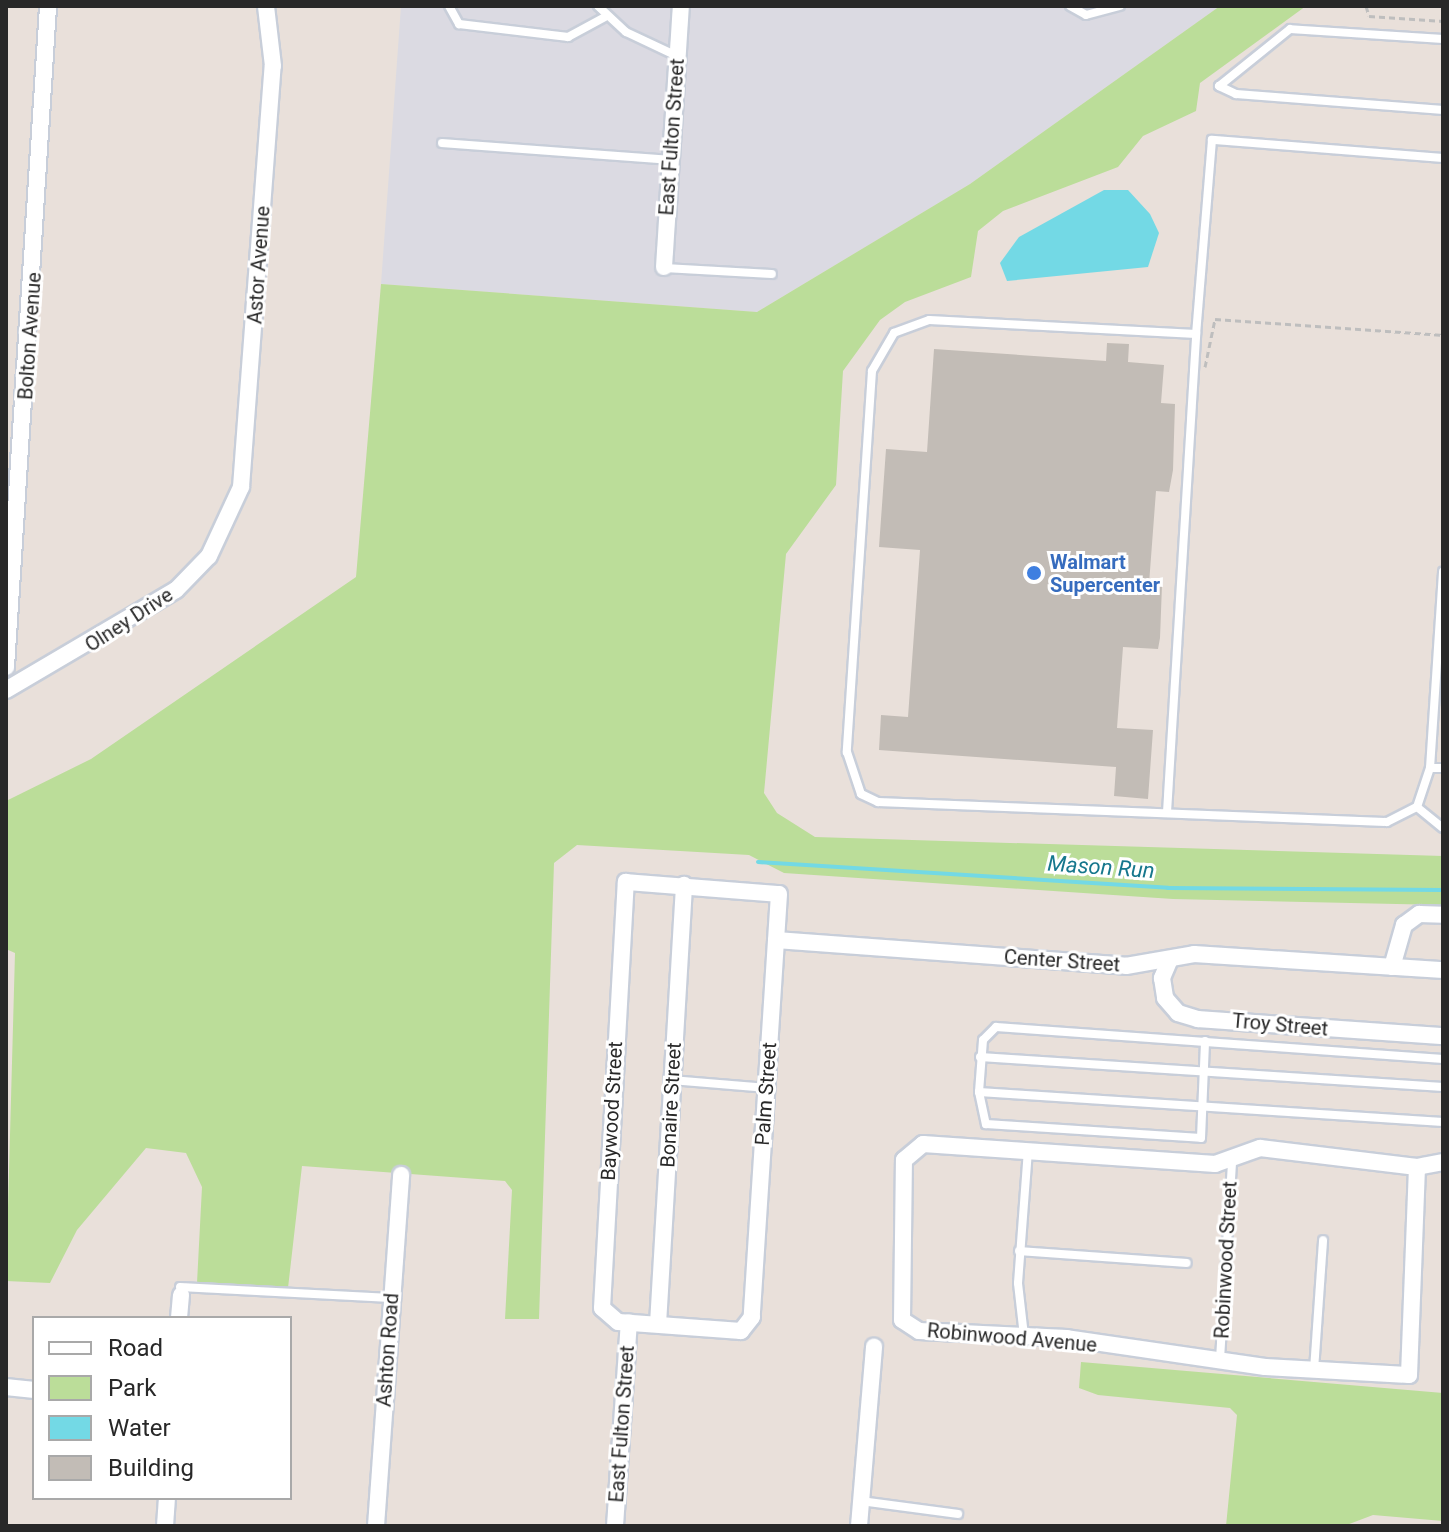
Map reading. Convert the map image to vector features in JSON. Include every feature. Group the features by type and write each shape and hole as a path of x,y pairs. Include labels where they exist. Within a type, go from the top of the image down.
{"street":[{"name":"Bolton Avenue","path":"6,667 12,494 48,6"},
{"name":"Astor Avenue","path":"227,521 248,440 273,66 266,6"},
{"name":"East Fulton Street","path":"664,267 681,6"},
{"name":"Olney Drive","path":"6,690 176,590 209,556 227,521"},
{"name":"Palm Street","path":"626,882 779,894 752,1317 741,1331 629,1322"},
{"name":"Baywood Street","path":"626,882 601,1297 608,1316 629,1322"},
{"name":"Bonaire Street","path":"658,1324 684,885"},
{"path":"1392,967 1404,925 1419,914 1443,915"},
{"name":"Center Street","path":"776,940 1126,966 1194,954 1443,970"},
{"name":"Troy Street","path":"1170,959 1162,978 1165,998 1178,1013 1198,1019 1443,1036"},
{"name":"Robinwood Avenue","path":"1417,1167 1409,1375 1314,1371 1024,1337 919,1331 900,1311 904,1160 912,1149 1028,1150 1232,1160 1260,1148 1417,1167 1443,1162"},
{"name":"Ashton Road","path":"376,1526 401,1175"},
{"path":"179,1316 181,1291"},
{"name":"East Fulton Street","path":"615,1526 629,1322"},
{"path":"859,1526 874,1347"},
{"path":"6,1387 32,1390"},
{"path":"165,1526 167,1500"}],"lane":[{"path":"449,6 459,24 568,37 605,17"},
{"path":"598,6 605,17 678,57"},
{"path":"1070,6 1086,15 1120,6"},
{"path":"1443,39 1290,29 1219,86 1236,94 1443,110"},
{"path":"1167,812 1193,366 1212,140 1443,158"},
{"path":"442,143 671,160"},
{"path":"664,267 772,274"},
{"path":"1196,334 929,320 894,333 872,371 849,713 852,776 861,794 878,802 1387,822 1417,807 1430,768 1439,692 1443,571"},
{"path":"1430,768 1443,768"},
{"path":"1417,807 1443,828"},
{"path":"1205,1041 1201,1138 986,1124 979,1092 980,1057 986,1032 996,1027 1205,1041 1443,1059"},
{"path":"980,1057 1443,1087"},
{"path":"672,1080 767,1088"},
{"path":"979,1092 1443,1122"},
{"path":"1024,1337 1019,1251 1028,1150"},
{"name":"Robinwood Street","path":"1220,1359 1232,1160"},
{"path":"1314,1371 1323,1240"},
{"name":"Robinwood Street","path":"1019,1251 1187,1263"},
{"path":"181,1291 391,1298"},
{"path":"860,1501 958,1514"}],"path":[{"path":"1366,6 1369,16 1443,21"},
{"path":"1193,366 1208,367 1215,319 1443,335"}],"shaded area":[{"path":"401,6 1220,6 970,184 757,312 381,284"}],"green space":[{"path":"1220,6 1306,6 1200,83 1196,111 1143,136 1118,167 1003,211 978,231 971,277 905,302 880,320 843,371 836,485 786,554 764,793 777,813 815,837 1443,856 1443,905 1173,899 784,873 749,855 577,845 554,863 539,1319 505,1319 512,1190 505,1181 302,1166 288,1288 197,1283 202,1187 186,1153 146,1148 77,1230 50,1283 6,1281 15,953 6,949 6,801 91,759 356,577 381,284 757,312 970,184"},
{"path":"1081,1362 1443,1393 1443,1521 1373,1515 1344,1526 1226,1526 1237,1415 1230,1408 1098,1395 1079,1388"}],"water":[{"path":"1104,190 1128,190 1150,214 1159,233 1148,267 1007,281 1000,263 1019,237"}],"building":[{"name":"Walmart Supercenter","path":"1107,343 1129,344 1128,362 1164,365 1161,403 1175,404 1173,470 1169,492 1156,491 1149,584 1162,585 1160,638 1158,649 1123,647 1117,728 1153,730 1148,799 1114,796 1116,767 879,750 881,715 908,717 920,550 879,547 886,449 927,452 934,349 1106,361"}],"waterway":[{"name":"Mason Run","path":"758,862 1168,888 1443,890"}],"place":[{"name":"Walmart Supercenter","path":"1034,573"}]}
